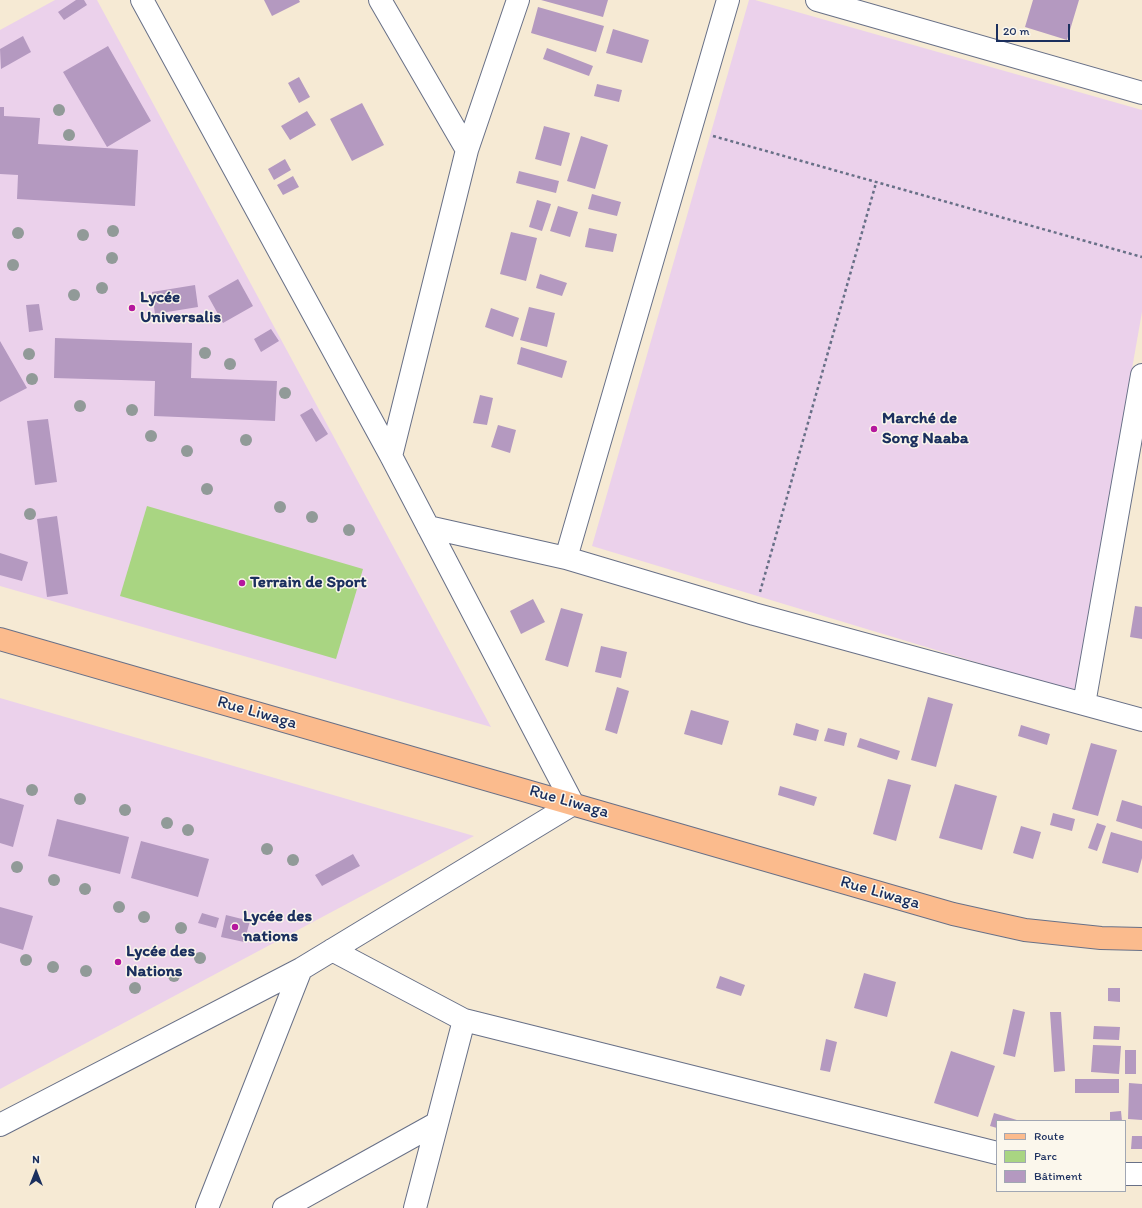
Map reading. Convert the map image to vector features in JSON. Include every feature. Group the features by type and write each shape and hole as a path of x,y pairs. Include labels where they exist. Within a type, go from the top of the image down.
{"main road":[{"name":"Rue Liwaga","path":"0,639 952,914 1025,930 1101,938 1142,939"}],"street":[{"path":"0,1125 301,969 573,804 391,456 142,0"},
{"path":"380,0 467,150"},
{"path":"391,456 467,150 518,0"},
{"path":"566,558 728,0"},
{"path":"817,0 1142,93"},
{"path":"1084,704 1142,375"},
{"path":"428,527 566,558 754,614 1142,720"},
{"path":"332,950 464,1020 996,1153"},
{"path":"207,1208 301,969"},
{"path":"415,1208 464,1020"},
{"path":"284,1208 437,1123"},
{"path":"1126,1174 1142,1174"}],"path":[{"path":"690,130 1142,258"},
{"path":"754,614 876,183"}],"shaded area":[{"name":"Lycée Universalis","path":"55,0 97,0 491,727 0,586 0,30"},
{"name":"Marché de Song Naaba","path":"749,0 755,0 1142,110 1142,312 1075,692 592,546"},
{"name":"Lycée des Nations","path":"0,698 474,836 0,1089"}],"green space":[{"name":"Terrain de Sport","path":"147,506 363,569 336,659 120,596"}],"building":[{"path":"76,0 84,0 87,5 64,20 58,12"},
{"path":"264,0 299,0 300,2 272,16"},
{"path":"541,0 608,0 603,17"},
{"path":"1033,0 1079,0 1067,40 1025,27"},
{"path":"538,7 604,26 596,52 531,33"},
{"path":"613,29 649,40 642,63 606,53"},
{"path":"23,36 31,52 1,69 0,49"},
{"path":"108,46 151,121 107,147 63,72"},
{"path":"547,48 593,66 589,76 543,59"},
{"path":"299,77 310,97 299,103 288,83"},
{"path":"597,84 622,90 619,102 594,96"},
{"path":"362,103 384,145 352,161 330,119"},
{"path":"0,107 4,107 4,116 40,118 38,144 138,150 135,206 17,199 18,175 0,174"},
{"path":"307,111 316,125 290,140 281,126"},
{"path":"544,126 570,133 561,166 535,159"},
{"path":"581,136 608,145 595,189 567,181"},
{"path":"285,159 291,170 274,180 268,169"},
{"path":"519,171 559,181 556,193 516,183"},
{"path":"293,176 299,187 283,195 277,185"},
{"path":"592,194 621,202 617,216 588,209"},
{"path":"537,200 551,204 542,231 529,227"},
{"path":"558,206 578,212 570,237 550,231"},
{"path":"589,228 617,234 613,252 585,247"},
{"path":"511,232 537,238 526,281 500,274"},
{"path":"540,274 567,283 562,296 536,288"},
{"path":"238,279 253,306 223,323 208,296"},
{"path":"195,285 198,307 155,314 152,292"},
{"path":"39,304 43,330 29,332 26,305"},
{"path":"529,307 555,313 547,347 520,340"},
{"path":"491,308 519,318 513,337 485,327"},
{"path":"271,329 279,341 261,352 254,339"},
{"path":"55,338 192,343 191,378 277,381 275,421 154,416 155,381 54,378"},
{"path":"0,341 27,388 0,402"},
{"path":"521,347 567,361 562,378 517,364"},
{"path":"480,395 493,398 487,425 473,423"},
{"path":"312,408 328,434 316,442 300,415"},
{"path":"48,419 57,482 35,485 27,421"},
{"path":"498,425 516,430 510,453 491,447"},
{"path":"57,516 68,594 47,597 37,519"},
{"path":"0,553 28,562 22,581 0,575"},
{"path":"533,599 545,622 521,634 510,611"},
{"path":"1135,606 1142,607 1142,639 1130,637"},
{"path":"561,608 583,614 568,667 545,660"},
{"path":"601,646 627,652 621,678 595,672"},
{"path":"617,687 629,691 617,734 605,730"},
{"path":"928,697 953,704 936,767 911,760"},
{"path":"691,710 729,721 722,745 684,734"},
{"path":"796,723 819,730 816,741 793,735"},
{"path":"1021,725 1050,734 1047,745 1018,736"},
{"path":"828,728 847,733 844,746 824,741"},
{"path":"860,738 900,751 897,760 857,747"},
{"path":"1091,743 1117,750 1098,816 1072,809"},
{"path":"888,779 911,785 896,841 873,834"},
{"path":"955,784 997,796 982,850 939,838"},
{"path":"780,786 817,797 814,806 778,795"},
{"path":"0,798 24,805 13,847 0,843"},
{"path":"1122,800 1142,806 1142,829 1116,821"},
{"path":"1053,813 1075,819 1072,831 1050,825"},
{"path":"57,819 129,837 120,874 48,856"},
{"path":"1097,823 1106,826 1097,851 1088,848"},
{"path":"1021,826 1041,832 1033,859 1013,853"},
{"path":"1111,832 1142,841 1142,858 1138,873 1102,863"},
{"path":"141,841 209,859 198,897 131,878"},
{"path":"353,854 360,866 322,886 315,875"},
{"path":"0,907 33,916 23,950 0,943"},
{"path":"202,913 219,918 216,928 198,923"},
{"path":"226,915 250,921 244,942 221,937"},
{"path":"864,973 896,982 887,1017 854,1008"},
{"path":"720,976 745,985 741,996 716,988"},
{"path":"1108,988 1120,988 1120,1002 1108,1001"},
{"path":"1013,1009 1025,1012 1015,1057 1003,1054"},
{"path":"1050,1012 1061,1012 1065,1071 1054,1072"},
{"path":"1094,1026 1120,1027 1119,1040 1093,1039"},
{"path":"826,1039 837,1042 830,1072 820,1070"},
{"path":"1093,1045 1121,1046 1119,1074 1091,1072"},
{"path":"1125,1050 1136,1050 1136,1074 1125,1074"},
{"path":"951,1051 995,1066 978,1117 934,1103"},
{"path":"1075,1079 1119,1079 1119,1093 1075,1093"},
{"path":"1129,1083 1142,1084 1142,1120 1128,1119"},
{"path":"1121,1111 1122,1120 1110,1120 1110,1112"},
{"path":"994,1113 1017,1120 996,1120 996,1128 990,1126"},
{"path":"1132,1136 1142,1136 1142,1149 1131,1149"}],"place":[{"name":"Lycée Universalis","path":"132,308"},
{"name":"Marché de Song Naaba","path":"874,429"},
{"name":"Terrain de Sport","path":"242,583"},
{"name":"Lycée des nations","path":"235,927"},
{"name":"Lycée des Nations","path":"118,962"}]}
